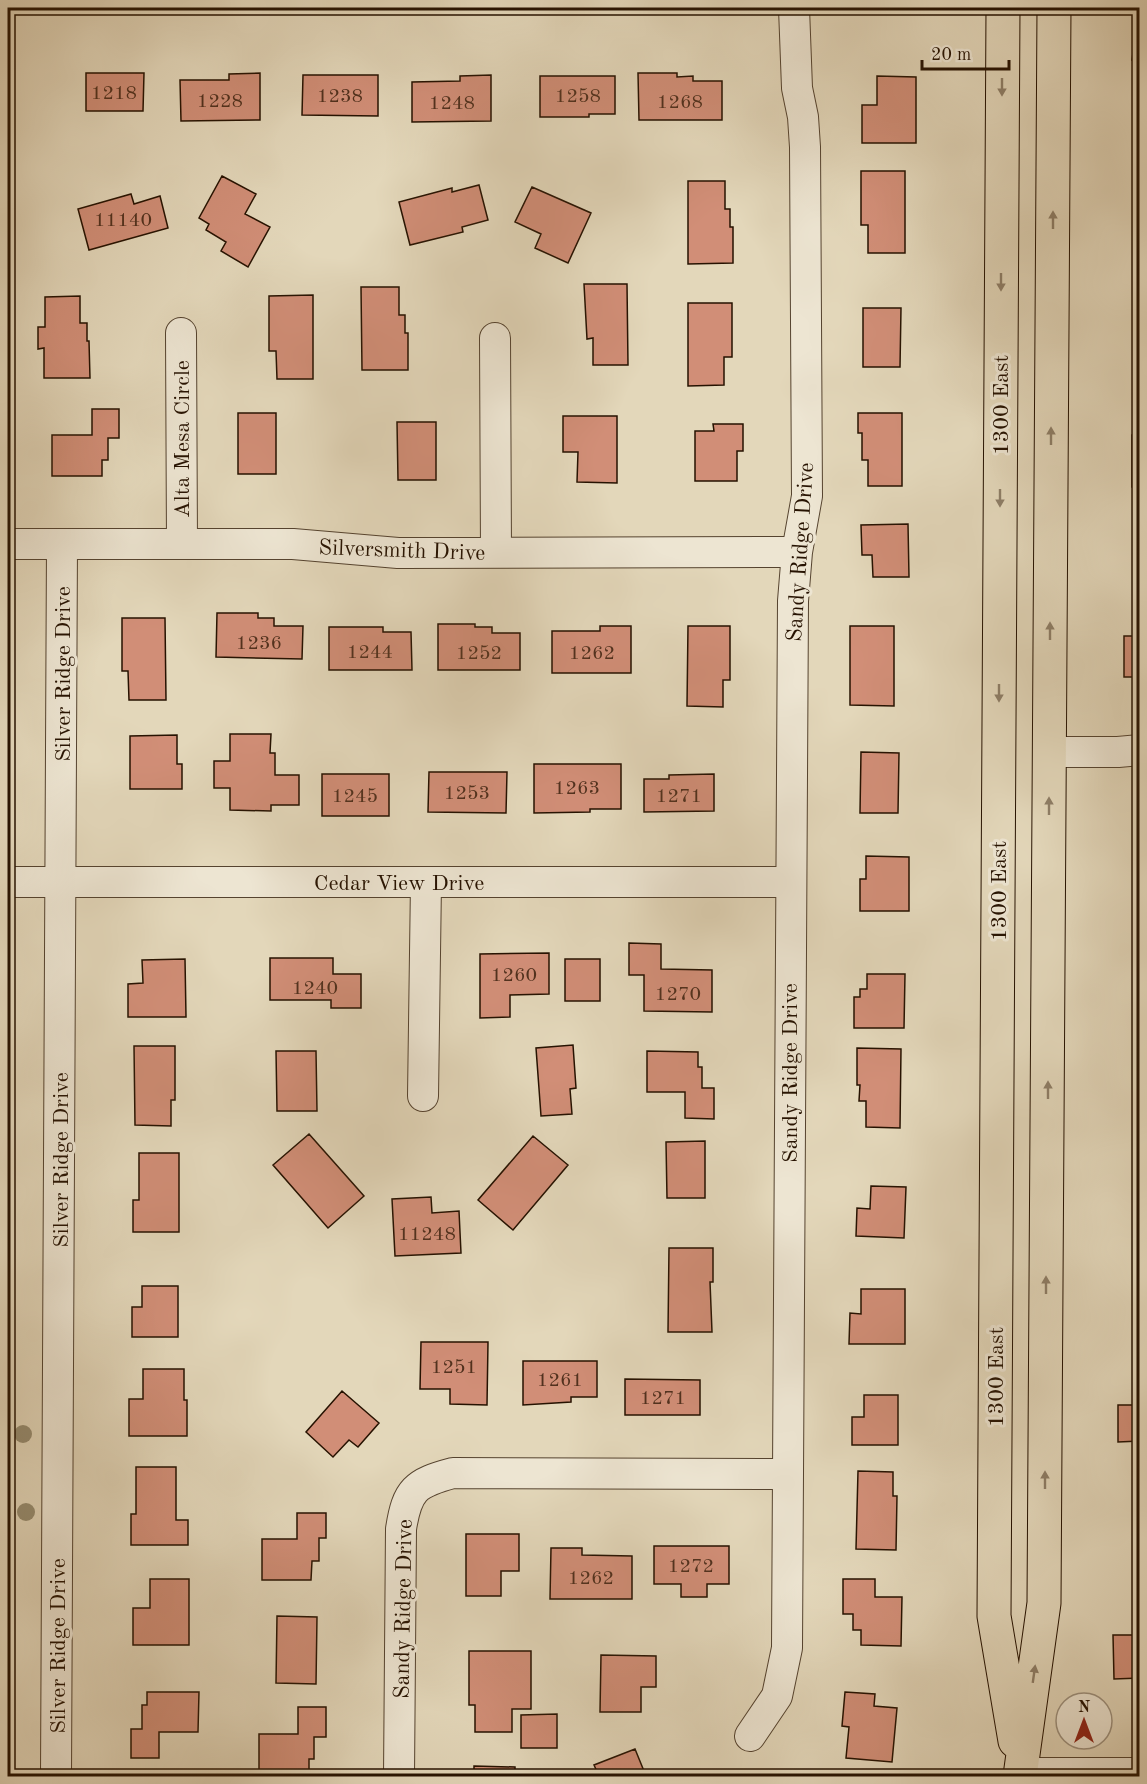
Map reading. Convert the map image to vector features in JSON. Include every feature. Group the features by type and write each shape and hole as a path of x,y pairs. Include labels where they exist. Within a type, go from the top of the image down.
{"main road":[{"name":"1300 East","path":"1003,8 994,1616 1020,1775"},
{"path":"1020,1775 1044,1603 1054,8"}],"street":[{"name":"Sandy Ridge Drive","path":"399,1776 400,1529 404,1508 414,1488 432,1478 453,1473 787,1474 793,592 796,552 807,496 805,147 803,117 797,88 794,8"},
{"name":"Alta Mesa Circle","path":"181,333 182,544"},
{"path":"495,338 496,552"},
{"name":"Silversmith Drive","path":"8,544 293,544 398,553 796,552"},
{"name":"Silver Ridge Drive","path":"56,1776 63,544"},
{"path":"1050,752 1140,750"},
{"name":"Cedar View Drive","path":"8,882 790,882"},
{"path":"423,1096 426,882"},
{"path":"750,1736 777,1696 787,1648 787,1474"},
{"path":"1020,1775 1140,1773"}],"building":[{"path":"1140,8 1140,61 1132,60"},
{"path":"86,73 144,73 143,111 86,111"},
{"path":"260,73 260,120 181,121 180,80 229,80 229,74"},
{"path":"638,73 677,73 677,77 693,76 693,81 722,81 722,120 639,120"},
{"path":"303,75 378,75 378,116 302,115"},
{"path":"491,75 491,121 412,122 412,82 460,81 460,76"},
{"path":"540,76 615,76 615,114 589,114 589,117 540,117"},
{"path":"877,76 916,77 916,143 862,143 862,105 877,105"},
{"path":"1136,147 1140,147 1140,170 1135,170"},
{"path":"861,171 905,171 905,253 868,253 868,225 861,225"},
{"path":"222,176 256,194 245,214 270,227 248,267 221,251 226,242 206,230 209,224 199,218"},
{"path":"688,181 725,181 725,209 730,209 730,227 733,227 733,263 688,264"},
{"path":"479,185 488,220 462,227 463,232 410,245 399,202 452,188 452,192"},
{"path":"532,187 591,213 568,263 535,248 541,234 515,222"},
{"path":"131,194 134,204 160,196 168,228 89,250 78,209"},
{"path":"1135,224 1140,224 1140,278 1134,278"},
{"path":"584,284 627,284 628,365 593,365 593,338 587,339"},
{"path":"361,287 399,287 399,315 405,315 405,333 408,333 408,370 362,370"},
{"path":"313,295 313,379 277,379 276,351 269,351 269,296"},
{"path":"80,296 80,323 87,323 90,378 44,378 44,348 38,349 38,327 45,327 45,297"},
{"path":"688,303 732,303 732,357 724,357 724,385 688,386"},
{"path":"863,308 901,308 900,367 863,367"},
{"path":"1137,335 1140,335 1140,383 1137,383"},
{"path":"92,409 119,409 119,438 108,438 108,460 102,460 102,476 52,476 52,435 92,435"},
{"path":"238,413 276,413 276,474 238,474"},
{"path":"858,413 902,413 902,486 868,486 868,460 862,460 862,433 858,433"},
{"path":"563,416 617,416 617,483 577,482 578,452 563,452"},
{"path":"397,422 436,422 436,480 398,480"},
{"path":"713,424 743,424 743,451 737,451 737,481 695,481 695,431 714,431"},
{"path":"1132,435 1140,435 1140,487 1132,487"},
{"path":"908,524 909,577 873,577 872,555 862,555 861,525"},
{"path":"1136,568 1140,568 1140,594 1135,594"},
{"path":"217,613 258,613 258,618 274,618 274,626 303,626 302,659 216,657"},
{"path":"122,618 165,618 166,700 129,700 128,671 122,671"},
{"path":"438,624 475,624 475,627 492,627 492,633 520,633 520,670 438,670"},
{"path":"600,626 631,626 631,673 552,673 552,631 600,631"},
{"path":"688,626 730,626 730,680 723,680 723,707 687,706"},
{"path":"850,626 894,626 894,706 850,705"},
{"path":"329,627 383,627 383,632 411,632 412,670 329,670"},
{"path":"1124,636 1140,636 1140,677 1124,677"},
{"path":"230,734 271,734 270,753 275,753 275,775 299,775 299,805 271,805 271,811 230,810 230,788 214,788 214,761 230,761"},
{"path":"177,735 177,764 182,764 182,789 130,789 130,736"},
{"path":"861,752 899,753 898,813 860,813"},
{"path":"534,764 621,764 621,809 534,813"},
{"path":"429,772 507,772 506,813 428,812"},
{"path":"322,774 389,774 389,816 322,816"},
{"path":"714,774 714,811 644,812 644,779 669,779 669,775"},
{"path":"866,856 909,857 909,911 860,911 860,879 866,879"},
{"path":"629,943 661,944 661,969 712,970 712,1012 644,1011 644,975 629,975"},
{"path":"549,953 549,994 510,995 510,1017 480,1018 480,954"},
{"path":"270,958 333,958 333,974 361,974 361,1008 331,1008 331,1000 270,1000"},
{"path":"1133,958 1140,958 1140,982 1133,982"},
{"path":"185,959 186,1017 128,1017 128,984 143,983 142,960"},
{"path":"565,959 600,959 600,1001 565,1001"},
{"path":"867,974 905,974 904,1028 854,1028 854,997 860,997 860,989 867,989"},
{"path":"573,1045 576,1088 570,1089 572,1114 541,1116 536,1048"},
{"path":"134,1046 175,1046 175,1100 171,1100 171,1126 135,1125"},
{"path":"857,1048 901,1049 900,1128 866,1127 866,1101 859,1101 860,1085 857,1085"},
{"path":"276,1051 316,1051 317,1111 277,1111"},
{"path":"647,1051 698,1052 698,1067 702,1067 702,1088 714,1088 714,1119 685,1118 685,1092 647,1092"},
{"path":"309,1134 364,1196 328,1228 273,1165"},
{"path":"533,1136 568,1165 513,1230 478,1200"},
{"path":"705,1141 705,1198 667,1198 666,1142"},
{"path":"139,1153 179,1153 179,1232 133,1232 133,1200 139,1200"},
{"path":"871,1186 906,1187 904,1238 856,1236 857,1208 870,1209"},
{"path":"431,1197 432,1213 459,1211 461,1253 395,1256 392,1199"},
{"path":"669,1248 713,1248 713,1282 710,1282 712,1332 668,1332"},
{"path":"142,1286 178,1286 178,1337 132,1337 132,1307 142,1307"},
{"path":"861,1289 905,1289 905,1344 849,1344 850,1313 861,1314"},
{"path":"421,1342 488,1342 487,1405 450,1404 450,1389 420,1389"},
{"path":"1136,1348 1140,1348 1140,1441 1118,1442 1118,1405 1137,1405"},
{"path":"523,1361 597,1361 597,1397 571,1397 571,1402 523,1405"},
{"path":"143,1369 184,1369 187,1436 129,1436 129,1399 143,1399"},
{"path":"625,1379 700,1380 700,1415 625,1415"},
{"path":"342,1391 379,1423 358,1447 349,1440 333,1457 306,1432"},
{"path":"864,1395 898,1395 898,1445 852,1445 852,1417 864,1417"},
{"path":"136,1467 176,1467 176,1520 188,1520 188,1545 131,1545 131,1514 136,1514"},
{"path":"858,1471 893,1472 893,1496 897,1496 896,1550 856,1549"},
{"path":"297,1513 326,1513 326,1538 319,1538 319,1561 312,1561 311,1580 262,1580 262,1539 297,1539"},
{"path":"466,1534 519,1534 519,1571 501,1571 501,1596 466,1596"},
{"path":"654,1546 729,1546 729,1584 707,1584 707,1597 681,1597 681,1584 654,1584"},
{"path":"551,1548 582,1548 582,1555 632,1556 632,1599 550,1599"},
{"path":"150,1579 189,1579 189,1645 133,1645 133,1608 150,1608"},
{"path":"843,1579 875,1579 875,1597 902,1597 901,1646 861,1645 861,1630 853,1630 853,1614 843,1614"},
{"path":"277,1616 317,1617 316,1684 276,1683"},
{"path":"1113,1635 1140,1635 1140,1678 1114,1679"},
{"path":"469,1651 531,1651 531,1709 512,1709 512,1732 475,1732 475,1705 469,1705"},
{"path":"601,1655 656,1656 656,1687 641,1687 641,1712 600,1712"},
{"path":"147,1692 199,1692 198,1732 159,1732 159,1758 131,1758 131,1729 142,1729 142,1705 147,1705"},
{"path":"845,1692 875,1694 874,1706 897,1708 892,1762 846,1758 849,1727 842,1726"},
{"path":"298,1707 326,1707 326,1737 314,1737 314,1759 309,1759 309,1774 259,1774 259,1734 298,1734"},
{"path":"557,1714 557,1748 521,1748 521,1715"},
{"path":"635,1749 646,1776 599,1776 594,1765"},
{"path":"474,1766 515,1767 515,1776 474,1776"}]}
